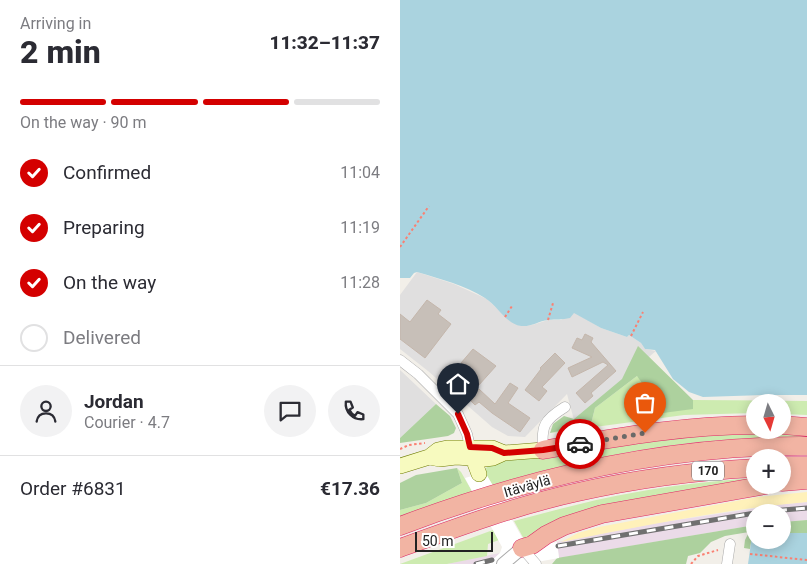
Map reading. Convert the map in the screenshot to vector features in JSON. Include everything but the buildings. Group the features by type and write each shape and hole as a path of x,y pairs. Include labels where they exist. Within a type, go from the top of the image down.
{"highway":[{"path":"543,450 668,430 704,426 746,425"},
{"path":"791,425 807,426"},
{"name":"Itäväylä","path":"400,526 523,486 619,464 704,451 807,446"},
{"path":"791,466 807,466"},
{"name":"Itäväylä","path":"400,548 522,507 578,492 673,475 746,469"},
{"path":"791,481 807,480"},
{"path":"520,546 532,545 564,526 588,518 746,489"}],"main road":[{"path":"400,466 428,450 440,459 471,453 493,458 504,453 543,450"},
{"path":"471,453 479,474"}],"street":[{"path":"400,360 418,374 458,414 467,434 471,453"},
{"path":"543,450 542,435 545,423 553,414 565,407"},
{"path":"503,564 520,546 536,564"},
{"path":"726,547 727,564"}],"path":[{"path":"400,247 429,206"},
{"path":"548,320 553,303"},
{"path":"505,316 512,306"},
{"path":"631,336 643,312"},
{"path":"400,449 409,445 428,450"},
{"path":"690,564 698,556 726,547"},
{"path":"750,554 807,560"}],"shaded area":[{"path":"417,272 454,284 487,299 510,321 521,326 548,320 561,320 574,312 601,328 627,337 629,335 641,343 645,349 656,351 574,420 567,394 525,437 508,436 492,427 400,349 400,295"},
{"path":"400,370 436,404 400,438"},
{"path":"807,502 807,520 791,521 791,504 784,504"},
{"path":"746,510 746,527 559,558 557,542 657,523"},
{"path":"500,553 488,564 447,564 475,558"}],"green space":[{"path":"638,346 693,400 693,409 663,413 637,376 595,408 591,424 550,433 553,424 564,416 574,419 622,379"},
{"path":"637,376 693,409 693,400 746,400 746,413 684,415 550,433 591,424 595,408"},
{"path":"791,401 807,401 807,415 791,414"},
{"path":"436,404 450,416 456,428 454,433 448,436 400,443 400,438"},
{"path":"746,431 746,438 639,450 585,462 494,487 484,471 489,464 494,462 539,457 600,446"},
{"path":"791,431 807,431 807,437 791,437"},
{"path":"457,468 473,493 400,517 400,510 426,503 462,483"},
{"path":"457,468 462,483 426,503 400,510 400,483 416,475"},
{"path":"746,479 746,482 525,541 514,521 591,501 666,487"},
{"path":"807,520 807,533 791,533 791,521"},
{"path":"746,526 746,532 725,536 711,542 700,553 688,556 686,564 552,564 557,558"},
{"path":"493,530 499,540 488,544 487,556 447,564 400,564"}],"sand":[{"path":"807,492 807,502 746,504 746,509 653,524 561,542 578,533 599,527 757,497"}],"water":[{"path":"400,0 807,0 807,395 746,394 746,396 703,397 689,392 673,379 655,350 645,349 641,343 629,335 627,337 601,328 574,313 570,318 548,320 528,326 516,325 506,318 490,301 461,286 417,272 410,278 400,278"},
{"path":"791,533 807,533 807,564 748,564 750,549 791,549"}],"pier":[{"path":"485,472 528,548 557,542 559,558 526,564 488,564 500,553 502,547 465,478"}],"railway":[{"path":"791,509 807,508"},
{"path":"558,546 746,515"},
{"path":"476,564 492,560"}],"way so far":[{"path":"580,444 645,433"}],"route":[{"path":"458,414 467,434 470,447 492,448 504,453 531,452 580,444"}]}
